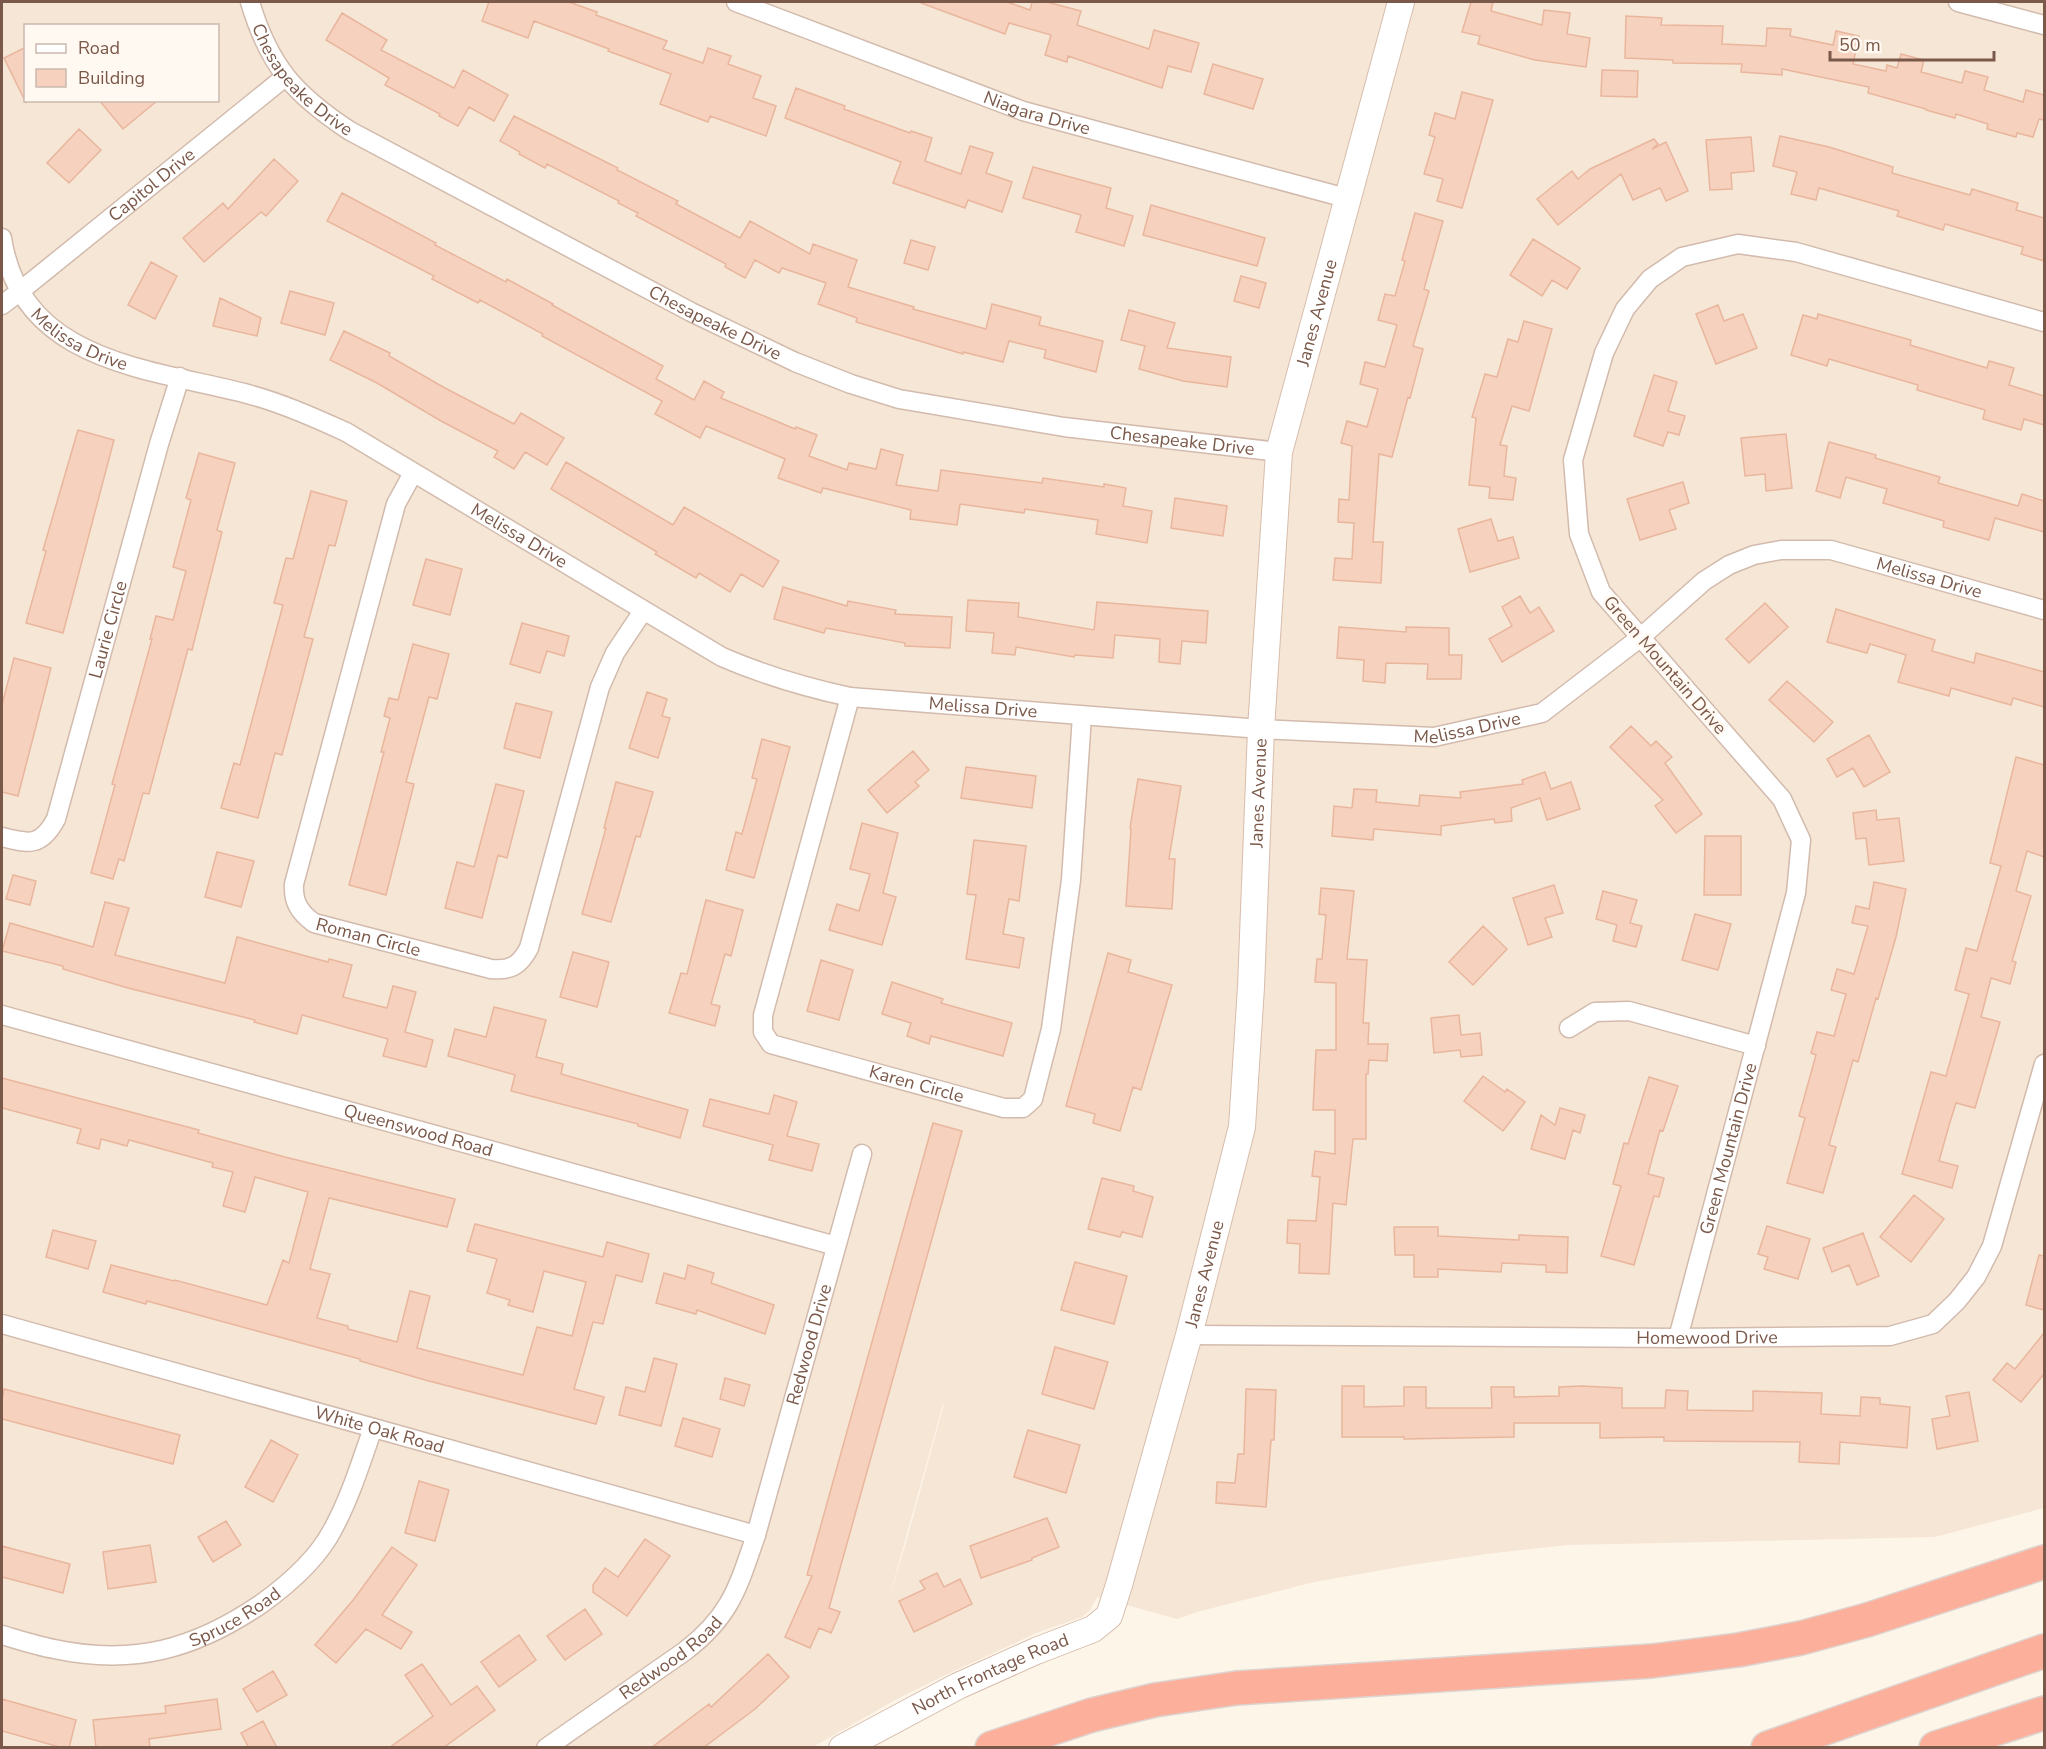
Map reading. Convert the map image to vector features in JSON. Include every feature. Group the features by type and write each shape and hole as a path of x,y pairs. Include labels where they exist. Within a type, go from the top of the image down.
{"highway":[{"path":"992,1748 1036,1732 1113,1710 1155,1700 1237,1688 1652,1661 1738,1650 1801,1638 1868,1620 2044,1562"},
{"path":"1768,1748 2044,1651"},
{"path":"1936,1748 2044,1713"}],"street":[{"name":"Chesapeake Drive","path":"250,2 266,45 285,77 320,112 350,131 691,312 795,362 851,384 899,399 1053,426 1279,452"},
{"name":"Niagara Drive","path":"736,2 1023,111 1346,198"},
{"name":"Janes Avenue","path":"1119,1585 1189,1335 1242,1127 1251,987 1261,729 1279,452 1401,2"},
{"path":"1958,2 2044,25"},
{"path":"2024,19 2029,2"},
{"name":"Capitol Drive","path":"20,292 285,77"},
{"name":"Melissa Drive","path":"2,238 4,257 20,292 41,318 61,335 85,350 112,360 247,394 302,412 346,432 722,657 800,687 850,697 1261,729 1434,737 1542,713 1641,637 1704,581 1729,565 1754,555 1781,550 1831,550 2044,610"},
{"name":"Green Mountain Drive","path":"1678,1338 1796,892 1801,840 1782,799 1601,592 1579,534 1574,460 1604,352 1624,309 1650,279 1682,257 1738,244 1796,252 2044,322"},
{"path":"2,305 20,292"},
{"name":"Laurie Circle","path":"2,837 30,843 50,831 56,819 159,444 180,377"},
{"name":"Roman Circle","path":"412,473 396,504 294,884 293,898 304,916 314,923 491,969 505,970 517,965 529,948 600,687 615,653 643,611"},
{"name":"Karen Circle","path":"850,697 763,1015 763,1032 771,1044 1004,1108 1023,1108 1034,1099 1051,1029 1071,880 1082,716"},
{"path":"1569,1028 1596,1012 1629,1011 1756,1046"},
{"name":"Queenswood Road","path":"2,1015 836,1246"},
{"name":"Homewood Drive","path":"1189,1335 1678,1338 1890,1336 1932,1324 1957,1301 1976,1277 1992,1246 2044,1064"},
{"name":"Redwood Drive","path":"756,1535 862,1154"},
{"name":"White Oak Road","path":"2,1324 756,1535"},
{"name":"Spruce Road","path":"2,1635 55,1650 130,1656 167,1650 209,1636 282,1588 314,1557 333,1530 348,1497 373,1428"},
{"name":"Redwood Road","path":"546,1748 706,1635 725,1612 756,1535"},
{"name":"North Frontage Road","path":"842,1748 958,1686 1035,1651 1093,1629 1109,1616 1119,1585"}],"shaded area":[{"path":"2,2 2044,2 2044,1508 1935,1537 1568,1545 1486,1554 1314,1582 1177,1619 1097,1597 1090,1610 1082,1617 1039,1632 954,1671 897,1699 813,1747 2,1748","holes":["944,1404 907,1539 888,1602"]}],"building":[{"path":"489,2 569,2 597,12 596,15 667,41 663,49 703,63 708,48 731,56 728,64 761,76 753,98 776,106 766,136 710,116 708,122 660,104 671,74 534,21 528,38 482,21"},
{"path":"921,2 1007,2 1030,10 1032,2 1047,2 1081,11 1077,25 1149,49 1154,30 1199,43 1191,72 1168,66 1162,88 1068,56 1067,62 1045,55 1051,35 1009,23 1005,34"},
{"path":"1471,2 1493,2 1491,11 1542,25 1544,10 1570,13 1567,34 1590,38 1586,67 1535,60 1478,44 1480,36 1462,32"},
{"path":"342,13 387,40 381,50 454,88 463,70 508,95 494,121 469,107 458,126 385,85 389,78 326,40"},
{"path":"1626,16 1662,18 1661,25 1723,26 1722,44 1766,46 1767,28 1791,29 1790,36 1833,45 1836,31 1859,36 1853,64 1886,71 1887,65 1897,68 1901,54 1924,60 1921,72 1962,83 1965,71 1988,77 1984,90 2023,102 2026,90 2044,95 2044,120 2039,119 2033,137 2017,133 2016,137 1987,129 1988,124 1956,114 1955,118 1868,93 1869,87 1782,69 1782,75 1741,72 1742,64 1673,63 1673,60 1625,58"},
{"path":"24,48 24,99 4,58"},
{"path":"1213,64 1263,79 1253,109 1204,94"},
{"path":"1602,70 1638,71 1637,97 1601,96"},
{"path":"796,88 845,106 844,109 910,133 911,131 932,138 925,161 961,174 970,146 993,153 986,173 1012,182 1002,212 968,200 965,208 893,183 901,162 785,118"},
{"path":"1462,92 1493,100 1462,208 1437,201 1443,179 1424,174 1435,137 1429,135 1435,113 1455,119"},
{"path":"101,102 156,102 123,129"},
{"path":"514,116 618,168 617,170 678,201 676,204 740,238 750,221 810,254 813,244 857,260 848,287 914,307 913,309 986,329 992,304 1041,317 1039,325 1103,341 1096,372 1044,358 1046,350 1009,341 1003,362 963,352 963,354 856,322 857,318 818,304 826,283 782,268 779,273 755,260 745,278 725,267 726,264 636,216 638,213 618,203 619,201 547,164 545,168 500,141"},
{"path":"79,129 101,150 69,183 47,163"},
{"path":"1780,136 1829,147 1893,167 1892,173 1970,195 1972,189 2018,203 2016,210 2044,218 2044,261 2021,254 2023,247 1945,224 1943,230 1897,216 1899,211 1819,188 1816,200 1791,194 1797,172 1773,166"},
{"path":"1751,137 1754,171 1731,173 1732,189 1710,190 1706,140"},
{"path":"1654,139 1658,144 1652,149 1666,142 1688,191 1666,201 1660,188 1633,200 1621,174 1558,225 1537,199 1572,171 1578,179 1590,169"},
{"path":"274,159 298,181 266,216 261,212 204,262 183,238 223,203 228,209"},
{"path":"1033,167 1111,188 1106,208 1133,216 1124,246 1076,232 1081,215 1023,198"},
{"path":"342,193 506,282 507,279 663,366 656,379 694,400 704,381 724,392 721,398 795,429 796,427 817,435 809,456 847,470 849,463 876,469 881,449 903,455 896,485 938,491 941,470 1042,483 1043,478 1126,488 1123,506 1152,511 1147,543 1096,534 1098,520 1025,509 1024,513 960,504 957,525 910,519 911,510 823,488 821,493 778,478 785,459 706,426 700,438 655,414 662,401 480,300 478,303 432,279 434,276 327,221"},
{"path":"1151,205 1265,238 1257,266 1143,235"},
{"path":"1415,213 1443,221 1424,289 1429,291 1413,346 1423,349 1410,398 1408,397 1392,457 1379,454 1373,542 1383,542 1381,583 1333,580 1335,558 1352,559 1354,523 1338,522 1339,499 1349,500 1352,446 1341,443 1347,421 1367,427 1378,389 1360,384 1365,362 1385,367 1397,325 1378,320 1385,294 1395,296"},
{"path":"1533,239 1580,268 1567,289 1552,280 1542,296 1510,275"},
{"path":"911,240 935,247 928,270 904,263"},
{"path":"151,262 177,276 155,319 128,305"},
{"path":"1241,276 1266,283 1259,308 1234,301"},
{"path":"290,291 334,303 325,335 281,323"},
{"path":"220,298 261,318 257,336 213,326"},
{"path":"1718,305 1724,321 1743,314 1757,348 1716,364 1696,314"},
{"path":"1129,310 1175,323 1167,348 1231,357 1227,387 1183,381 1139,369 1145,346 1121,340"},
{"path":"1818,314 1911,340 1910,345 1987,368 1989,361 2014,368 2009,385 2044,396 2044,425 2024,419 2021,430 1983,419 1985,410 1917,390 1918,385 1829,359 1827,366 1791,355 1803,315 1817,319"},
{"path":"1524,321 1552,329 1529,411 1512,406 1500,445 1507,446 1504,476 1516,478 1513,500 1489,498 1490,487 1469,485 1476,418 1472,417 1485,374 1497,377 1508,339 1518,342"},
{"path":"344,331 390,353 389,356 514,424 521,413 564,438 547,465 525,452 514,469 494,457 498,451 377,383 330,360"},
{"path":"1654,375 1677,382 1668,411 1685,416 1679,435 1668,432 1663,446 1634,436"},
{"path":"78,430 114,440 63,633 26,623 46,551 43,550"},
{"path":"1786,434 1792,488 1766,491 1765,474 1745,476 1741,438"},
{"path":"1829,442 1940,477 1938,483 2018,506 2022,494 2044,501 2044,532 1995,518 1989,540 1943,527 1944,521 1883,503 1887,489 1846,477 1840,498 1816,491"},
{"path":"199,453 235,463 217,530 222,532 192,650 188,649 149,794 143,793 124,861 119,859 113,879 91,873 156,616 173,620 186,571 173,567 191,500 186,498"},
{"path":"566,462 673,525 684,507 779,561 763,587 741,574 730,592 699,573 696,578 551,489"},
{"path":"1683,482 1689,503 1669,510 1676,529 1640,540 1627,499"},
{"path":"311,491 347,501 335,546 329,545 304,637 313,639 282,755 275,753 258,818 221,808 234,763 240,765 283,605 274,603 286,558 293,559"},
{"path":"1175,498 1227,506 1223,536 1171,528"},
{"path":"1491,519 1498,541 1513,537 1519,558 1470,572 1458,529"},
{"path":"426,559 462,569 450,615 413,605"},
{"path":"783,587 847,606 848,601 896,610 895,614 952,617 950,648 905,646 905,643 826,628 824,633 774,619"},
{"path":"1520,596 1530,613 1539,607 1554,631 1502,662 1489,639 1512,626 1502,607"},
{"path":"968,600 1019,603 1018,617 1094,630 1097,602 1208,611 1206,643 1182,641 1180,664 1159,662 1160,639 1115,635 1113,658 1075,655 1074,657 1016,647 1015,655 992,653 994,633 966,631"},
{"path":"1765,603 1788,627 1749,663 1726,639"},
{"path":"1836,609 1935,640 1932,651 1974,663 1976,653 2044,672 2044,707 2013,698 2011,705 1951,688 1949,696 1898,682 1906,655 1870,644 1867,653 1827,642"},
{"path":"522,623 569,636 564,656 547,651 540,673 510,664"},
{"path":"1339,627 1406,632 1406,627 1449,628 1449,655 1462,655 1461,679 1427,679 1428,664 1386,663 1385,683 1363,681 1364,660 1337,658"},
{"path":"413,644 449,654 437,699 429,697 406,782 414,784 386,895 349,885 384,752 381,752 390,718 384,716 389,698 398,700"},
{"path":"14,658 51,668 18,796 2,792 2,705"},
{"path":"1787,681 1833,722 1814,742 1769,700"},
{"path":"647,692 667,699 662,716 670,718 658,758 629,748"},
{"path":"516,703 552,712 540,758 504,748"},
{"path":"1631,726 1651,746 1656,741 1672,757 1665,763 1702,814 1676,833 1655,806 1663,800 1610,747"},
{"path":"1869,735 1890,772 1864,787 1853,768 1837,777 1827,759"},
{"path":"762,739 790,747 754,878 726,870 736,832 742,834 757,779 752,778"},
{"path":"913,751 929,770 915,782 919,786 887,813 868,790"},
{"path":"2016,757 2044,765 2044,857 2027,851 2016,891 2031,896 2012,961 2016,962 2010,984 1991,978 1981,1017 2000,1022 1975,1108 1956,1103 1939,1161 1958,1166 1952,1188 1902,1174 1931,1072 1946,1076 1969,994 1955,990 1966,948 1977,951 2001,866 1990,863"},
{"path":"966,767 1036,776 1032,808 961,798"},
{"path":"1545,772 1551,789 1571,782 1580,809 1547,820 1540,798 1511,808 1512,821 1495,823 1494,819 1441,826 1441,835 1374,829 1373,840 1332,836 1334,806 1352,808 1354,789 1377,790 1376,802 1419,806 1420,795 1461,798 1460,792 1523,784 1522,780"},
{"path":"1138,779 1181,786 1169,859 1175,859 1172,909 1126,906 1130,828"},
{"path":"616,782 653,792 640,837 636,836 611,922 582,914"},
{"path":"496,784 524,791 507,858 498,855 482,918 445,908 457,862 474,867"},
{"path":"1876,810 1877,820 1899,818 1904,861 1869,865 1866,838 1856,839 1853,813"},
{"path":"862,823 898,833 883,893 896,897 882,945 829,930 837,904 859,911 870,874 850,869"},
{"path":"1705,836 1741,836 1741,895 1704,895"},
{"path":"974,840 1026,846 1019,901 1009,899 1003,934 1024,938 1019,968 966,959 976,895 967,894"},
{"path":"217,852 254,861 241,907 205,897"},
{"path":"13,875 36,881 30,905 6,899"},
{"path":"1874,882 1906,889 1896,937 1878,999 1876,998 1858,1062 1853,1060 1829,1145 1836,1147 1823,1193 1787,1183 1805,1118 1799,1116 1816,1055 1811,1053 1817,1032 1834,1036 1846,994 1831,990 1837,969 1854,974 1868,926 1852,923 1856,906 1869,909"},
{"path":"1554,885 1563,913 1545,918 1552,937 1528,945 1513,898"},
{"path":"1321,888 1354,891 1347,959 1367,960 1363,1023 1369,1023 1368,1044 1388,1044 1387,1061 1369,1060 1368,1074 1366,1074 1366,1139 1353,1139 1346,1205 1333,1203 1329,1274 1299,1273 1300,1244 1287,1243 1288,1220 1316,1221 1320,1177 1312,1176 1315,1151 1335,1154 1335,1110 1313,1110 1316,1050 1336,1050 1336,983 1315,982 1317,959 1322,959 1326,915 1319,914"},
{"path":"1603,891 1637,900 1630,923 1642,926 1636,947 1613,941 1617,925 1596,919"},
{"path":"706,900 743,910 731,956 725,954 711,1004 720,1006 715,1026 669,1013 681,973 687,974"},
{"path":"105,902 129,908 115,955 225,983 237,937 328,962 329,959 352,965 343,997 387,1008 393,986 416,992 405,1032 433,1040 426,1067 383,1056 388,1039 302,1015 297,1034 254,1022 255,1020 128,988 63,969 63,966 2,951 10,923 93,947"},
{"path":"1695,914 1731,924 1718,970 1682,960"},
{"path":"1483,926 1507,949 1473,985 1449,962"},
{"path":"573,952 609,962 597,1007 560,997"},
{"path":"1108,953 1131,960 1128,972 1172,985 1141,1090 1133,1087 1120,1131 1093,1123 1095,1114 1066,1106"},
{"path":"821,960 853,970 839,1020 807,1011"},
{"path":"892,982 943,999 941,1003 1012,1023 1003,1056 931,1036 929,1044 907,1036 911,1023 882,1014"},
{"path":"494,1007 546,1020 536,1057 563,1064 561,1074 688,1110 680,1138 638,1126 638,1124 511,1091 515,1075 448,1056 455,1029 486,1037"},
{"path":"1459,1015 1461,1035 1480,1033 1482,1055 1461,1057 1460,1050 1434,1053 1431,1018"},
{"path":"1483,1076 1505,1092 1507,1089 1525,1102 1503,1131 1464,1101"},
{"path":"1649,1077 1678,1086 1663,1131 1660,1130 1648,1174 1664,1178 1659,1197 1654,1196 1634,1265 1601,1256 1621,1186 1613,1184 1624,1143 1628,1144"},
{"path":"2,1078 199,1130 198,1133 285,1157 455,1199 447,1227 329,1198 310,1269 330,1274 317,1318 397,1342 410,1291 430,1296 417,1348 523,1375 537,1327 572,1336 586,1282 544,1271 533,1312 508,1305 510,1300 487,1293 497,1259 467,1251 475,1224 603,1257 607,1242 649,1254 642,1282 616,1275 603,1324 593,1322 574,1389 604,1397 596,1424 425,1380 360,1361 360,1359 147,1301 146,1304 103,1292 111,1265 267,1305 283,1260 289,1263 308,1192 255,1177 245,1212 223,1206 233,1172 212,1167 213,1163 129,1140 127,1146 101,1139 99,1149 77,1143 81,1129 2,1108"},
{"path":"774,1095 797,1102 787,1136 819,1144 812,1171 769,1160 773,1145 703,1126 710,1099 769,1114"},
{"path":"1560,1108 1585,1115 1580,1133 1573,1130 1565,1159 1531,1149 1541,1115 1555,1125"},
{"path":"933,1123 962,1131 829,1608 840,1612 831,1633 819,1628 810,1648 785,1637 812,1576 807,1575"},
{"path":"1102,1178 1134,1186 1133,1191 1153,1197 1142,1237 1122,1232 1120,1237 1088,1229"},
{"path":"1914,1195 1944,1219 1911,1262 1880,1237"},
{"path":"1767,1226 1810,1239 1798,1279 1764,1269 1768,1257 1758,1254"},
{"path":"1394,1227 1438,1227 1438,1236 1519,1240 1519,1235 1568,1237 1567,1273 1546,1272 1546,1265 1502,1263 1501,1272 1438,1269 1438,1277 1414,1277 1414,1255 1395,1255"},
{"path":"53,1230 96,1241 88,1269 46,1257"},
{"path":"1863,1233 1879,1276 1857,1285 1849,1265 1832,1272 1823,1248"},
{"path":"2039,1255 2044,1256 2044,1310 2026,1305"},
{"path":"1075,1262 1127,1276 1114,1324 1061,1310"},
{"path":"688,1265 714,1273 711,1283 774,1305 765,1334 697,1310 696,1314 656,1303 664,1273 685,1279"},
{"path":"2044,1333 2044,1374 2021,1402 1993,1380 2007,1363 2015,1369"},
{"path":"1055,1347 1108,1362 1094,1409 1042,1394"},
{"path":"654,1358 677,1364 661,1426 619,1415 626,1387 645,1392"},
{"path":"725,1378 750,1385 744,1406 720,1399"},
{"path":"1342,1386 1364,1386 1364,1407 1404,1406 1404,1387 1426,1387 1426,1408 1492,1408 1491,1387 1514,1387 1514,1397 1559,1396 1559,1387 1622,1388 1622,1408 1665,1408 1666,1390 1688,1391 1687,1410 1753,1411 1753,1391 1822,1393 1821,1414 1860,1416 1861,1397 1880,1398 1880,1404 1910,1407 1907,1448 1840,1442 1839,1464 1799,1462 1800,1442 1664,1441 1664,1437 1600,1438 1600,1423 1514,1423 1514,1437 1404,1439 1404,1437 1342,1437"},
{"path":"4,1389 180,1435 173,1464 2,1419"},
{"path":"1246,1389 1276,1390 1274,1440 1271,1440 1266,1507 1216,1503 1217,1482 1235,1483 1238,1454 1244,1454"},
{"path":"1969,1392 1978,1441 1937,1449 1932,1419 1950,1416 1946,1396"},
{"path":"683,1418 720,1429 712,1457 675,1446"},
{"path":"1028,1430 1080,1445 1066,1493 1014,1477"},
{"path":"271,1440 298,1455 273,1502 245,1487"},
{"path":"419,1481 449,1490 435,1541 405,1533"},
{"path":"1047,1518 1059,1547 1032,1558 1032,1560 981,1578 970,1546"},
{"path":"226,1521 241,1545 213,1562 198,1537"},
{"path":"645,1539 670,1556 627,1616 593,1592 593,1585 605,1568 618,1577"},
{"path":"150,1545 156,1582 108,1589 103,1552"},
{"path":"2,1546 70,1564 63,1593 2,1577"},
{"path":"392,1547 417,1565 382,1615 412,1632 401,1649 366,1629 336,1663 315,1645 354,1599"},
{"path":"937,1573 944,1587 960,1579 972,1604 914,1632 899,1601 925,1589 920,1581"},
{"path":"585,1609 602,1634 565,1660 547,1636"},
{"path":"519,1635 536,1660 499,1687 481,1662"},
{"path":"768,1654 789,1677 755,1709 703,1748 651,1748 709,1704 711,1707"},
{"path":"422,1664 451,1705 477,1686 495,1710 443,1748 389,1748 433,1716 405,1675"},
{"path":"273,1671 287,1695 257,1712 243,1689"},
{"path":"2,1699 76,1720 69,1748 2,1731"},
{"path":"217,1699 221,1729 149,1739 150,1748 96,1748 93,1720 166,1713 165,1706"},
{"path":"263,1721 277,1748 249,1748 241,1733"}]}
